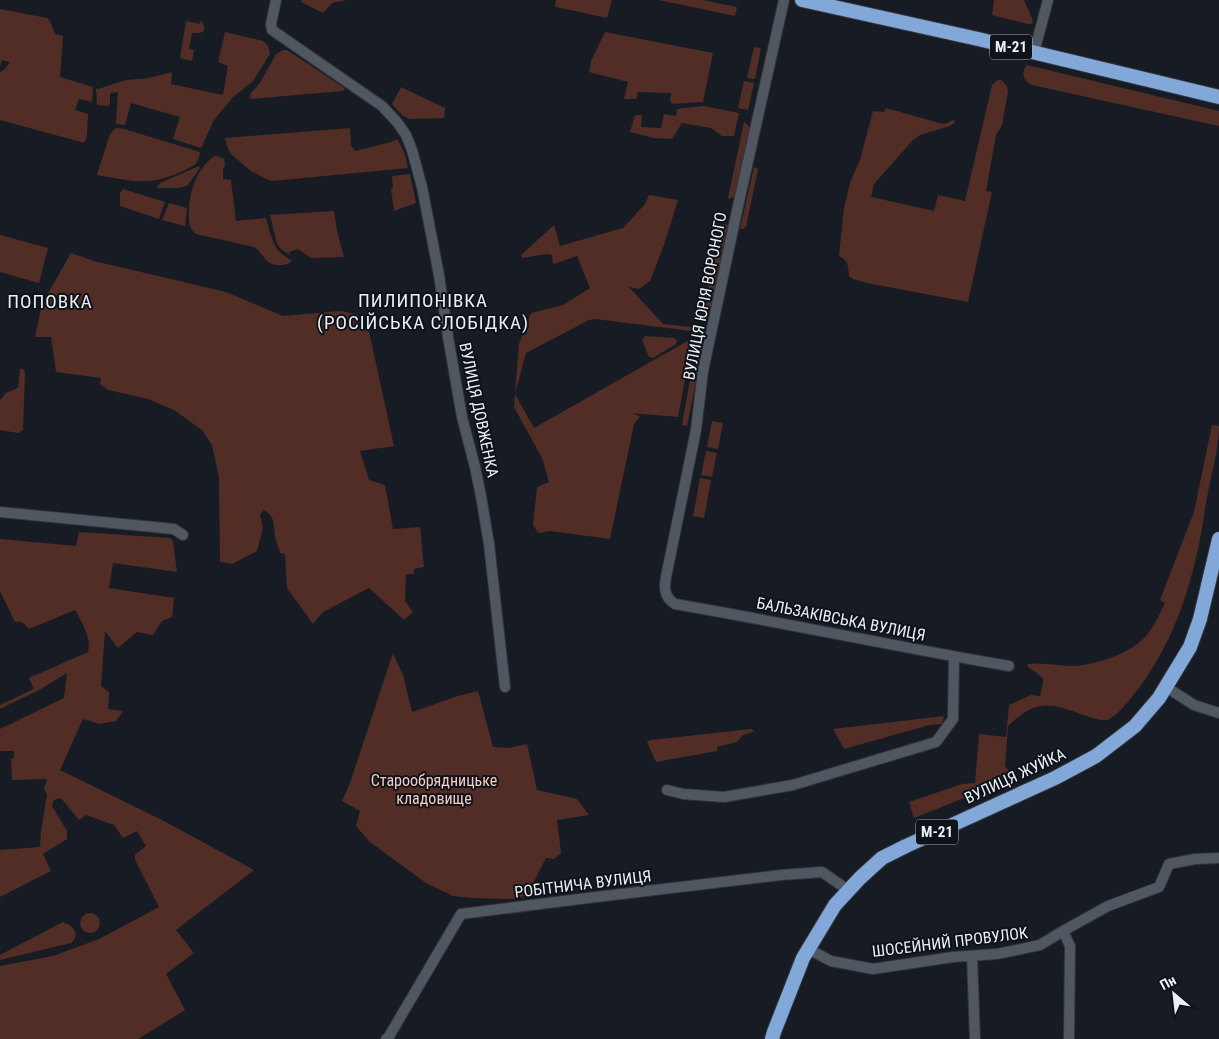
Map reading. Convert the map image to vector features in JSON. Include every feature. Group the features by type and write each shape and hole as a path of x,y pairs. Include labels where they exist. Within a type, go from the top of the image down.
{"highway":[{"name":"М-21","path":"802,0 987,41 1219,97"},
{"name":"М-21","path":"831,0 1219,88"},
{"name":"ВУЛИЦЯ ЖУЙКА","path":"772,1039 808,949 836,905 848,890 882,858 1055,778 1096,756 1135,726 1160,698 1190,647 1200,619 1219,539"}],"street":[{"name":"ВУЛИЦЯ ДОВЖЕНКА","path":"276,0 272,30 382,106 406,134 412,150 422,187 439,275 462,417 476,467 490,544 505,687"},
{"name":"ВУЛИЦЯ ЮРІЯ ВОРОНОГО","path":"668,598 665,593 665,586 696,430 703,371 784,0"},
{"path":"1036,45 1048,0"},
{"path":"0,512 174,530 183,535"},
{"name":"БАЛЬЗАКІВСЬКА ВУЛИЦЯ","path":"668,598 675,604 1009,666"},
{"path":"667,790 683,794 724,797 793,785 936,742 953,719 954,657"},
{"path":"1166,687 1194,705 1219,713"},
{"name":"ШОСЕЙНИЙ ПРОВУЛОК","path":"808,949 830,961 873,969 953,957 997,954 1040,945 1108,906 1160,887 1169,864 1195,858 1219,858"},
{"name":"РОБІТНИЧА ВУЛИЦЯ","path":"386,1039 461,914 607,895 822,872 848,890"},
{"path":"1064,930 1070,946 1069,1039"},
{"path":"972,956 975,1039"}],"green space":[{"path":"302,0 347,0 332,3 323,13 301,2"},
{"path":"556,0 612,0 607,18 556,7"},
{"path":"659,0 702,0 737,7 735,16"},
{"path":"994,0 1024,0 1033,23 1028,24 992,15"},
{"path":"0,9 47,18 55,34 63,36 60,77 93,87 92,102 79,99 75,110 88,114 85,142 0,120 0,72 10,62 2,60 0,67"},
{"path":"201,20 204,31 192,33 189,49 194,50 192,61 180,58 186,21 200,24"},
{"path":"225,32 263,41 268,46 270,54 253,81 232,98 214,120 201,148 173,139 180,117 131,103 125,125 116,124 118,92 110,93 110,104 108,106 97,105 96,88 126,80 149,78 172,72 171,84 223,95 228,66 218,62"},
{"path":"605,32 713,53 703,102 672,104 670,101 671,93 638,92 636,99 624,99 628,82 589,72 591,61"},
{"path":"754,47 761,48 755,79 747,78"},
{"path":"287,50 345,90 251,99 250,94 260,83 276,54"},
{"path":"1027,65 1219,111 1219,126 1032,85 1023,74"},
{"path":"1001,80 1007,86 1008,92 1002,125 996,135 986,191 992,192 968,302 853,279 849,276 846,262 839,256 844,208 851,180 860,160 873,111 884,112 886,108 943,124 955,120 950,126 920,135 913,140 874,184 871,197 934,211 938,195 965,201 992,85"},
{"path":"744,81 754,83 748,110 738,108"},
{"path":"401,87 445,108 444,118 410,119 403,116 392,104"},
{"path":"704,106 739,113 734,136 722,136 711,128 682,123 672,139 654,138 630,132 635,115 642,115 641,127 661,128 664,114 676,116 677,109"},
{"path":"744,122 750,128 735,196 729,199 728,198"},
{"path":"116,128 200,152 198,160 193,166 183,171 150,181 131,181 97,175 110,134"},
{"path":"350,128 351,145 355,151 397,139 404,153 408,168 272,181 251,171 231,154 225,138"},
{"path":"215,156 224,159 223,179 231,180 236,221 266,218 278,250 291,262 282,265 271,264 254,247 196,234 192,230 189,208 192,191 203,167"},
{"path":"199,166 200,168 187,186 178,188 157,187 160,183"},
{"path":"754,167 758,169 746,227 740,229"},
{"path":"410,174 416,203 394,211 391,189 393,188 392,176"},
{"path":"123,189 165,202 159,219 120,206 120,193"},
{"path":"649,195 678,200 650,281 639,289 629,287 663,324 691,327 691,331 595,319 589,320 526,353 515,394 519,344 531,313 563,305 590,288 577,256 553,264 552,255 522,258 521,255 554,225 560,246 623,228 645,204"},
{"path":"169,203 187,208 185,226 162,220"},
{"path":"334,211 344,257 311,258 298,249 289,252 290,254 282,250 277,244 270,215"},
{"path":"722,224 728,225 709,317 702,315"},
{"path":"0,235 48,248 39,283 0,272"},
{"path":"71,253 94,261 226,292 283,316 340,311 357,314 368,327 394,446 360,451 369,480 385,485 393,529 420,527 424,567 414,569 414,574 406,574 405,601 413,612 404,620 369,588 323,612 313,624 287,588 285,554 280,553 275,538 272,518 264,510 260,515 263,528 257,551 232,564 220,562 219,477 212,445 202,430 174,410 148,399 108,390 100,384 101,378 56,372 51,337 35,337 42,304"},
{"path":"645,336 674,338 677,340 676,344 653,358 649,357 642,340"},
{"path":"691,339 678,417 631,413 640,416 634,424 610,539 550,531 538,533 533,525 537,487 549,482 542,458 514,407 515,394 534,428"},
{"path":"697,341 704,342 687,426 682,425"},
{"path":"20,369 23,369 25,373 23,430 18,433 0,430 0,400 6,393 18,388"},
{"path":"712,421 723,423 718,449 707,447"},
{"path":"1212,425 1219,426 1218,444 1201,534 1184,601 1168,640 1135,693 1118,712 1107,720 1100,720 1052,706 1042,706 1021,715 1008,726 1005,766 1011,774 969,796 914,818 909,802 962,784 975,783 979,734 1006,737 1009,705 1031,695 1040,696 1043,678 1027,666 1028,664 1074,666 1092,663 1122,653 1145,637 1165,603 1160,600 1194,512"},
{"path":"706,451 717,453 712,477 701,475"},
{"path":"700,478 711,480 704,518 693,516"},
{"path":"79,532 170,538 173,541 177,572 113,563 109,588 174,598 172,617 162,621 153,635 137,632 118,648 105,631 101,686 109,692 108,709 123,711 116,721 100,724 83,719 60,770 164,821 254,870 176,930 194,953 166,974 185,1010 138,1039 0,1039 0,966 53,956 99,939 159,907 135,860 135,855 146,846 137,831 123,838 114,825 86,815 79,820 61,798 54,800 52,806 67,831 67,839 43,854 51,871 0,897 0,850 40,847 47,794 44,789 47,779 12,780 11,759 14,758 14,751 0,751 0,729 64,698 67,673 39,690 0,709 0,705 34,689 29,678 88,652 89,642 86,631 75,610 29,629 23,623 15,622 0,591 0,539 76,546"},
{"name":"Старообрядницьке кладовище","path":"393,653 403,675 412,712 478,691 493,747 509,748 527,744 537,790 577,799 589,815 557,820 561,853 554,859 546,858 527,895 515,899 453,896 426,883 370,842 356,826 360,811 342,801 350,783"},
{"path":"944,716 942,724 929,725 844,749 833,729"},
{"path":"751,729 753,732 743,735 737,742 717,747 717,751 656,762 647,742 651,740"},
{"path":"90,913 97,916 100,923 97,930 90,933 83,930 80,923 83,916"},
{"path":"63,922 70,925 76,934 71,943 0,960 0,955"}],"district":[{"name":"ПОПОВКА","path":"50,301"},
{"name":"ПИЛИПОНІВКА (РОСІЙСЬКА СЛОБІДКА)","path":"423,311"}]}
